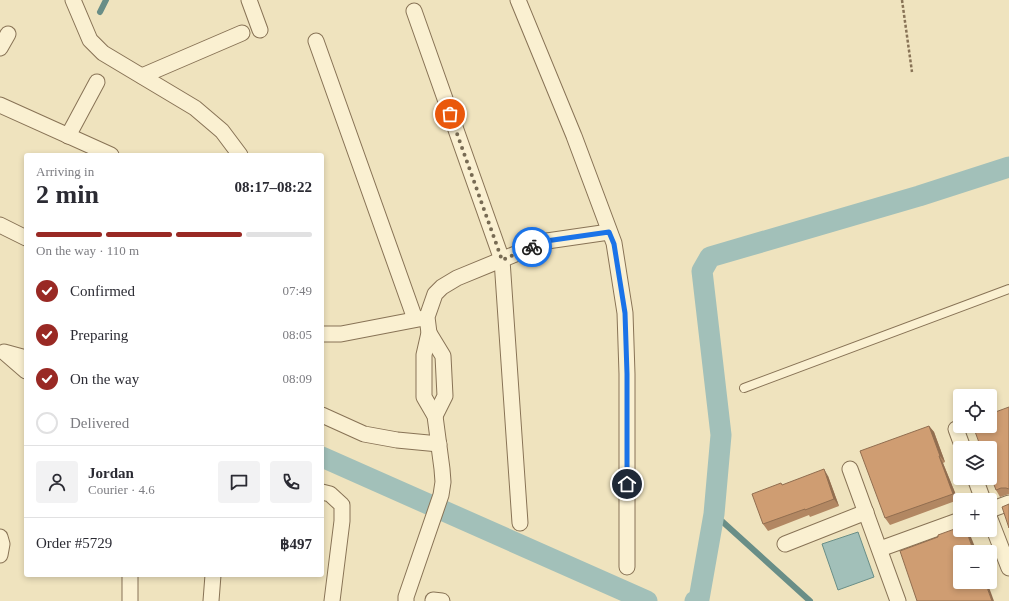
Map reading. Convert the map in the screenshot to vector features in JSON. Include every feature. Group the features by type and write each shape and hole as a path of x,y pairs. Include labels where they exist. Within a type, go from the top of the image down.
{"street":[{"path":"74,0 90,40 103,53 195,108 222,130 239,153"},
{"path":"249,0 260,30"},
{"path":"518,0 574,136 614,244 625,313 627,374 627,567"},
{"path":"414,11 502,260 520,523"},
{"path":"142,76 242,33"},
{"path":"0,48 8,34"},
{"path":"316,41 421,318 443,356 445,396 435,416"},
{"path":"68,136 97,82"},
{"path":"0,105 106,153"},
{"path":"0,225 24,237"},
{"path":"324,334 341,334 421,318 435,294 442,287 457,278 546,241 609,232"},
{"path":"406,601 406,597 442,495 443,482 435,416 424,397 424,355 429,333"},
{"path":"2,351 24,357"},
{"path":"2,351 24,369"},
{"path":"324,416 364,434 397,440 439,444"},
{"path":"850,469 898,601"},
{"path":"324,492 330,494 342,506 342,521 332,601"},
{"path":"997,507 1009,503"},
{"path":"785,544 866,512"},
{"path":"880,549 953,523"},
{"path":"0,537 2,544 0,555"},
{"path":"997,537 1009,568"},
{"path":"130,577 130,601"},
{"path":"211,601 213,577"}],"lane":[{"path":"744,388 1009,289"}],"path":[{"path":"902,0 912,72"}],"water":[{"path":"858,532 874,577 838,590 822,544"}],"building":[{"path":"1009,407 1009,489 1001,488 996,490 994,485 997,485 997,441 978,441 976,433 997,433 997,411"},
{"path":"929,426 953,494 885,518 860,451"},
{"path":"824,469 834,499 763,524 752,494 781,483 782,485"},
{"path":"1009,504 1009,528 1002,507"},
{"path":"953,530 953,537 969,537 971,545 953,545 953,589 988,589 992,601 917,601 900,551 938,537 938,535"}],"waterway":[{"path":"100,12 106,0"},
{"path":"695,601 699,599 714,514 721,435 702,271 710,257 919,196 1009,167"},
{"path":"324,458 647,601"},
{"path":"714,514 810,601"}],"way so far":[{"path":"450,114 502,260 532,247"}],"route":[{"path":"532,247 546,241 609,232 614,244 625,313 627,374 627,484"}]}
